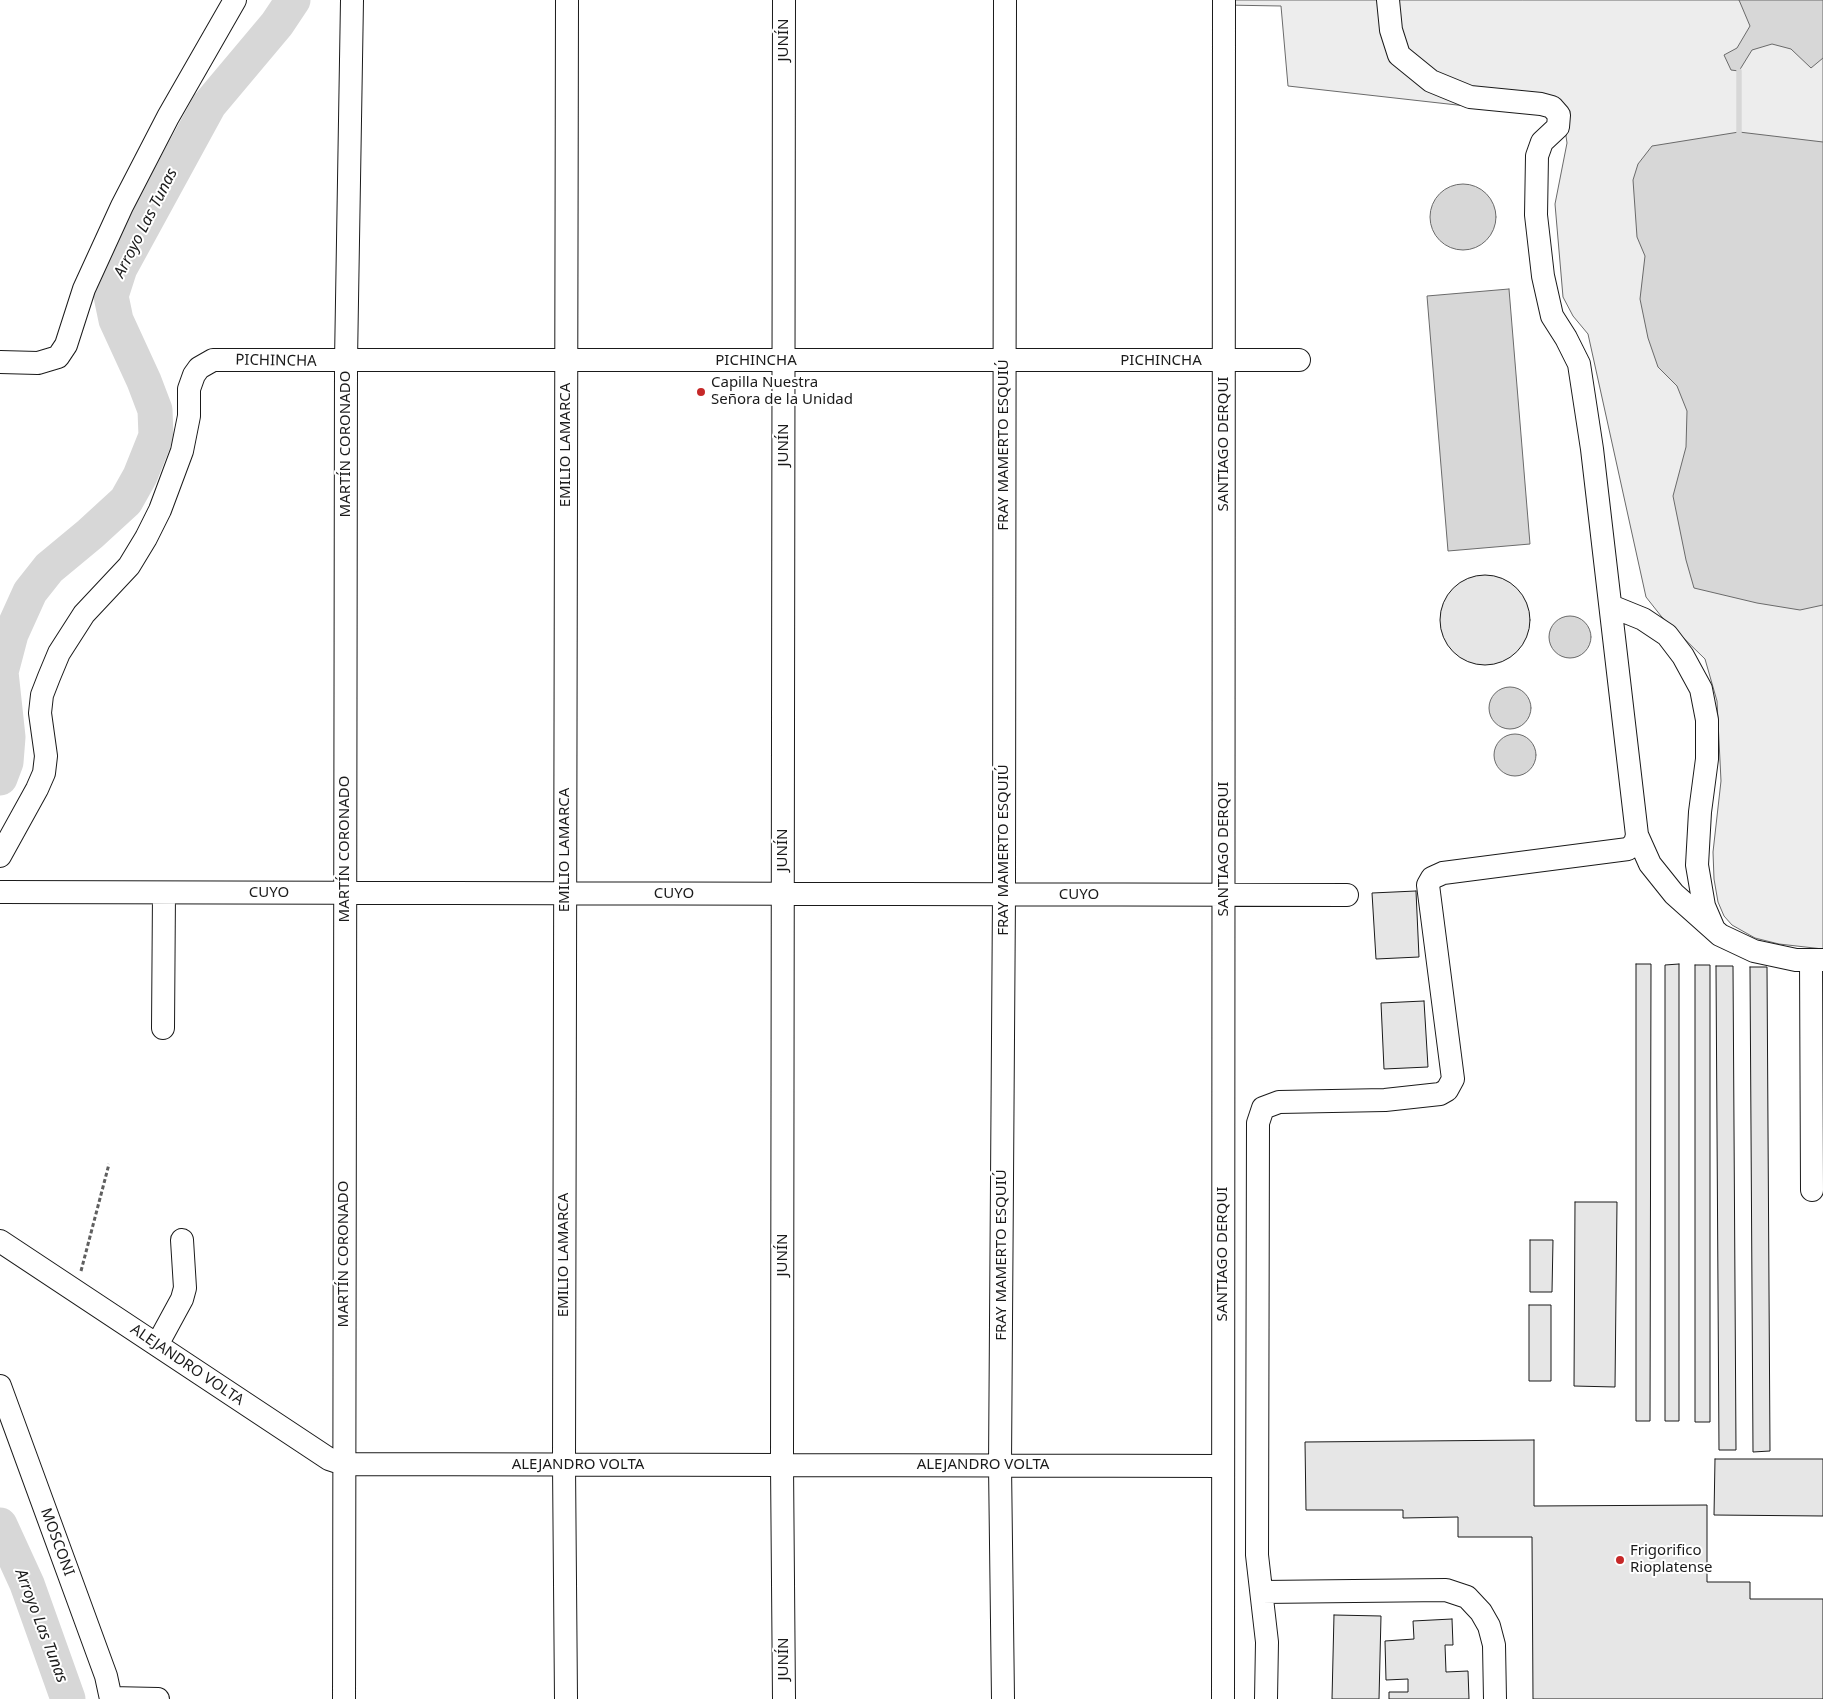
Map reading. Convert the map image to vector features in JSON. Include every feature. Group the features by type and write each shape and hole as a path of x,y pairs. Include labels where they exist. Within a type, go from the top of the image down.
{"street":[{"path":"0,362 38,363 58,357 66,345 84,289 122,206 168,117 235,0"},
{"name":"MARTÍN CORONADO","path":"344,1699 346,361 352,0"},
{"name":"EMILIO LAMARCA","path":"566,1699 564,1465 567,0"},
{"name":"JUNÍN","path":"784,0 782,1465 784,1699"},
{"name":"FRAY MAMERTO ESQUIÚ","path":"1002,1699 1000,1465 1004,895 1005,0"},
{"name":"SANTIAGO DERQUI","path":"1223,1699 1224,0"},
{"path":"1388,0 1390,30 1399,55 1431,82 1470,97 1540,104 1552,107 1558,115 1558,127 1542,142 1537,156 1536,215 1543,276 1552,316 1579,364 1592,449 1637,835 1650,864 1674,894 1716,932 1754,952 1796,960 1817,960 1812,1190"},
{"name":"PICHINCHA","path":"0,856 44,773 46,756 40,712 42,695 59,653 84,614 129,566 146,538 160,510 182,451 189,416 189,389 194,375 199,368 213,360 1299,360"},
{"path":"1611,606 1643,619 1667,636 1683,656 1701,689 1707,720 1707,760 1700,812 1697,864 1704,906 1716,932"},
{"path":"1266,1699 1266,1642 1257,1555 1258,1122 1264,1108 1278,1102 1385,1100 1440,1094 1448,1090 1452,1079 1428,885 1432,878 1443,873 1628,849 1635,843 1637,835"},
{"name":"CUYO","path":"0,892 1347,895"},
{"path":"162,1028 164,893"},
{"path":"157,1345 182,1299 185,1288 182,1240"},
{"name":"ALEJANDRO VOLTA","path":"0,1241 329,1459 344,1464 1223,1466"},
{"name":"MOSCONI","path":"0,1386 106,1676 111,1698"},
{"path":"1262,1592 1446,1590 1467,1597 1481,1612 1492,1636 1494,1645 1495,1699"},
{"path":"111,1698 158,1699"}],"path":[{"path":"73,1290 81,1272 109,1164"}],"shaded area":[{"path":"1223,0 1823,0 1823,949 1779,944 1755,938 1732,925 1724,916 1718,902 1714,879 1713,852 1721,781 1717,701 1705,659 1661,616 1646,597 1588,334 1573,316 1563,297 1555,204 1567,143 1565,129 1546,115 1288,86 1281,6 1224,5"},
{"path":"1739,0 1823,0 1823,58 1811,68 1791,49 1772,44 1752,50 1739,71 1731,70 1724,55 1737,48 1750,26"},
{"path":"1739,132 1823,142 1823,605 1800,610 1757,603 1694,588 1686,560 1673,496 1686,447 1687,411 1677,386 1658,367 1648,338 1640,299 1645,256 1637,237 1633,180 1638,164 1652,146"},
{"path":"1456,184 1470,184 1482,189 1491,198 1496,210 1494,230 1487,241 1470,250 1456,250 1444,245 1435,236 1430,224 1430,210 1435,198 1444,189"},
{"path":"1509,289 1530,544 1448,551 1427,296"},
{"path":"1570,616 1585,622 1591,637 1585,652 1570,658 1555,652 1549,637 1555,622"},
{"path":"1510,687 1525,693 1531,708 1525,723 1510,729 1495,723 1489,708 1495,693"},
{"path":"1515,734 1530,740 1536,755 1530,770 1515,776 1500,770 1494,755 1500,740"}],"building":[{"path":"1485,575 1502,578 1517,588 1527,603 1530,620 1527,637 1517,652 1502,662 1485,665 1468,662 1453,652 1443,637 1440,620 1443,603 1453,588 1468,578"},
{"path":"1416,891 1419,957 1376,959 1372,893"},
{"path":"1636,964 1651,964 1650,1421 1636,1421"},
{"path":"1679,964 1679,1421 1665,1421 1665,965"},
{"path":"1695,965 1710,965 1710,1422 1695,1422"},
{"path":"1716,966 1733,966 1736,1450 1719,1450"},
{"path":"1750,967 1767,967 1770,1451 1753,1452"},
{"path":"1424,1001 1428,1067 1384,1069 1381,1003"},
{"path":"1575,1202 1617,1202 1615,1387 1574,1386"},
{"path":"1530,1240 1553,1240 1552,1292 1530,1292"},
{"path":"1529,1305 1551,1305 1551,1381 1529,1381"},
{"name":"Frigorifico Rioplatense","path":"1534,1440 1534,1506 1707,1505 1707,1582 1750,1582 1750,1599 1823,1599 1823,1699 1533,1699 1532,1537 1458,1537 1458,1517 1403,1518 1403,1510 1306,1510 1305,1442"},
{"path":"1715,1459 1823,1459 1823,1516 1714,1515"},
{"path":"1334,1615 1381,1616 1379,1699 1332,1699"},
{"path":"1452,1619 1453,1645 1445,1645 1446,1672 1468,1671 1469,1699 1389,1699 1389,1692 1408,1692 1408,1679 1386,1680 1385,1641 1414,1639 1413,1621"}],"waterway":[{"name":"Arroyo Las Tunas","path":"0,778 6,762 8,737 1,672 11,634 30,592 49,568 126,501 140,476 156,436 155,410 116,320 111,296 120,268 209,105 277,24 293,0"},
{"path":"1739,71 1739,132"},
{"name":"Arroyo Las Tunas","path":"0,1525 27,1584 68,1699"}],"place":[{"name":"Capilla Nuestra Señora de la Unidad","path":"701,392"},
{"name":"Frigorifico Rioplatense","path":"1620,1560"}]}
